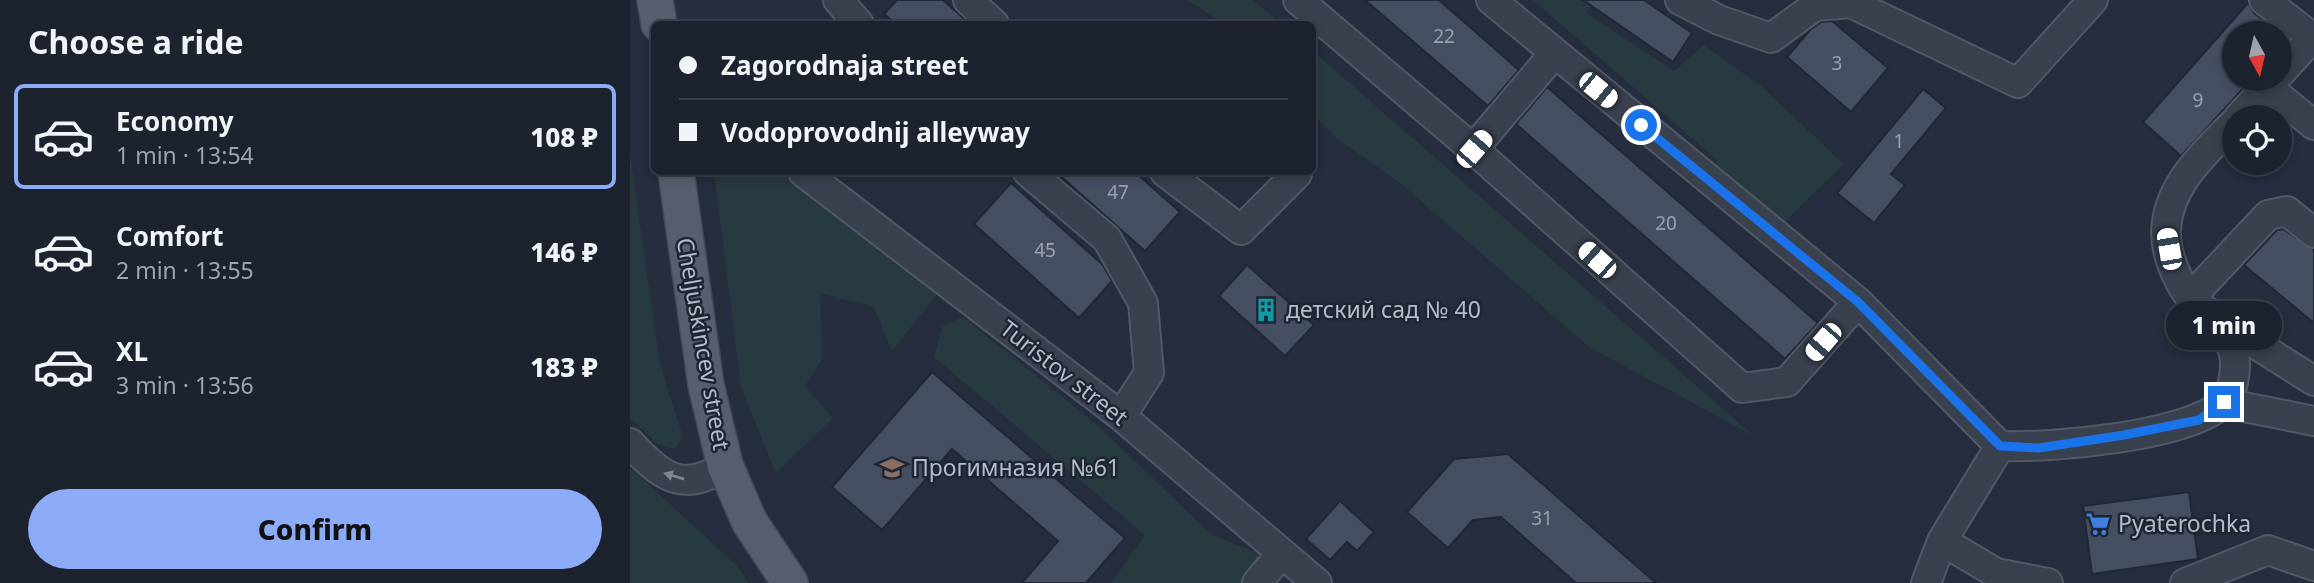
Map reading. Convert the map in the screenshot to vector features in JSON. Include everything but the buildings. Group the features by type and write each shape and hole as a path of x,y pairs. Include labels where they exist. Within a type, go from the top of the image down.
{"main road":[{"path":"655,0 658,21"},
{"name":"Cheljuskincev street","path":"676,175 706,385 725,465 749,521 790,583"}],"street":[{"path":"838,0 856,21"},
{"path":"968,0 990,21"},
{"path":"1298,0 1474,149 1742,388 1787,382 1858,302"},
{"path":"1491,0 1858,302 2000,446 2039,448 2199,420 2224,402 2233,384 2234,354 2213,318"},
{"path":"1680,0 1719,20 1771,38 1815,6 1851,2 2018,83 2093,0"},
{"path":"2264,0 2313,37 2292,60"},
{"path":"1474,149 1554,54"},
{"path":"2250,105 2264,91"},
{"path":"2284,91 2314,125"},
{"path":"2222,136 2183,180 2170,202 2166,233 2172,265 2190,298 2213,318 2314,381"},
{"name":"Turistov street","path":"807,175 1121,416 1317,583"},
{"path":"1032,175 1107,239 1143,303 1149,373 1121,416"},
{"path":"1169,175 1241,230 1296,175"},
{"path":"2190,298 2268,215 2287,211 2314,233"},
{"path":"2224,402 2314,421"},
{"path":"630,443 649,464 668,477 690,481 709,476 725,465"},
{"path":"1926,583 1942,541 2000,446"},
{"path":"1942,541 1996,573 2048,583"},
{"path":"2185,583 2268,550 2314,566"},
{"path":"1257,583 1282,553"}],"green space":[{"path":"1187,0 1253,0 1278,21 1220,21"},
{"path":"1533,0 1595,0 1586,13 1674,71 1704,45 1760,85 1844,164 1782,225 1712,171 1718,161"},
{"path":"1316,54 1754,436 1589,347 1400,183 1336,138 1316,116"},
{"path":"630,154 660,365 683,437 675,449 657,444 630,418"},
{"path":"714,175 784,175 938,293 892,351 873,306 820,294 823,358 805,386 833,418 776,473 741,388"},
{"path":"963,317 1095,423 1211,534 1261,555 1251,583 1111,583 1145,535 934,357 942,327"},
{"path":"630,467 736,565 749,583 630,583"}],"place":[{"name":"детский сад № 40","path":"1266,310"},
{"name":"Прогимназия №61","path":"892,468"},
{"name":"Pyaterochka","path":"2098,524"}],"route":[{"path":"1641,125 1858,302 2000,446 2039,448 2124,435 2199,420 2224,402"}]}
